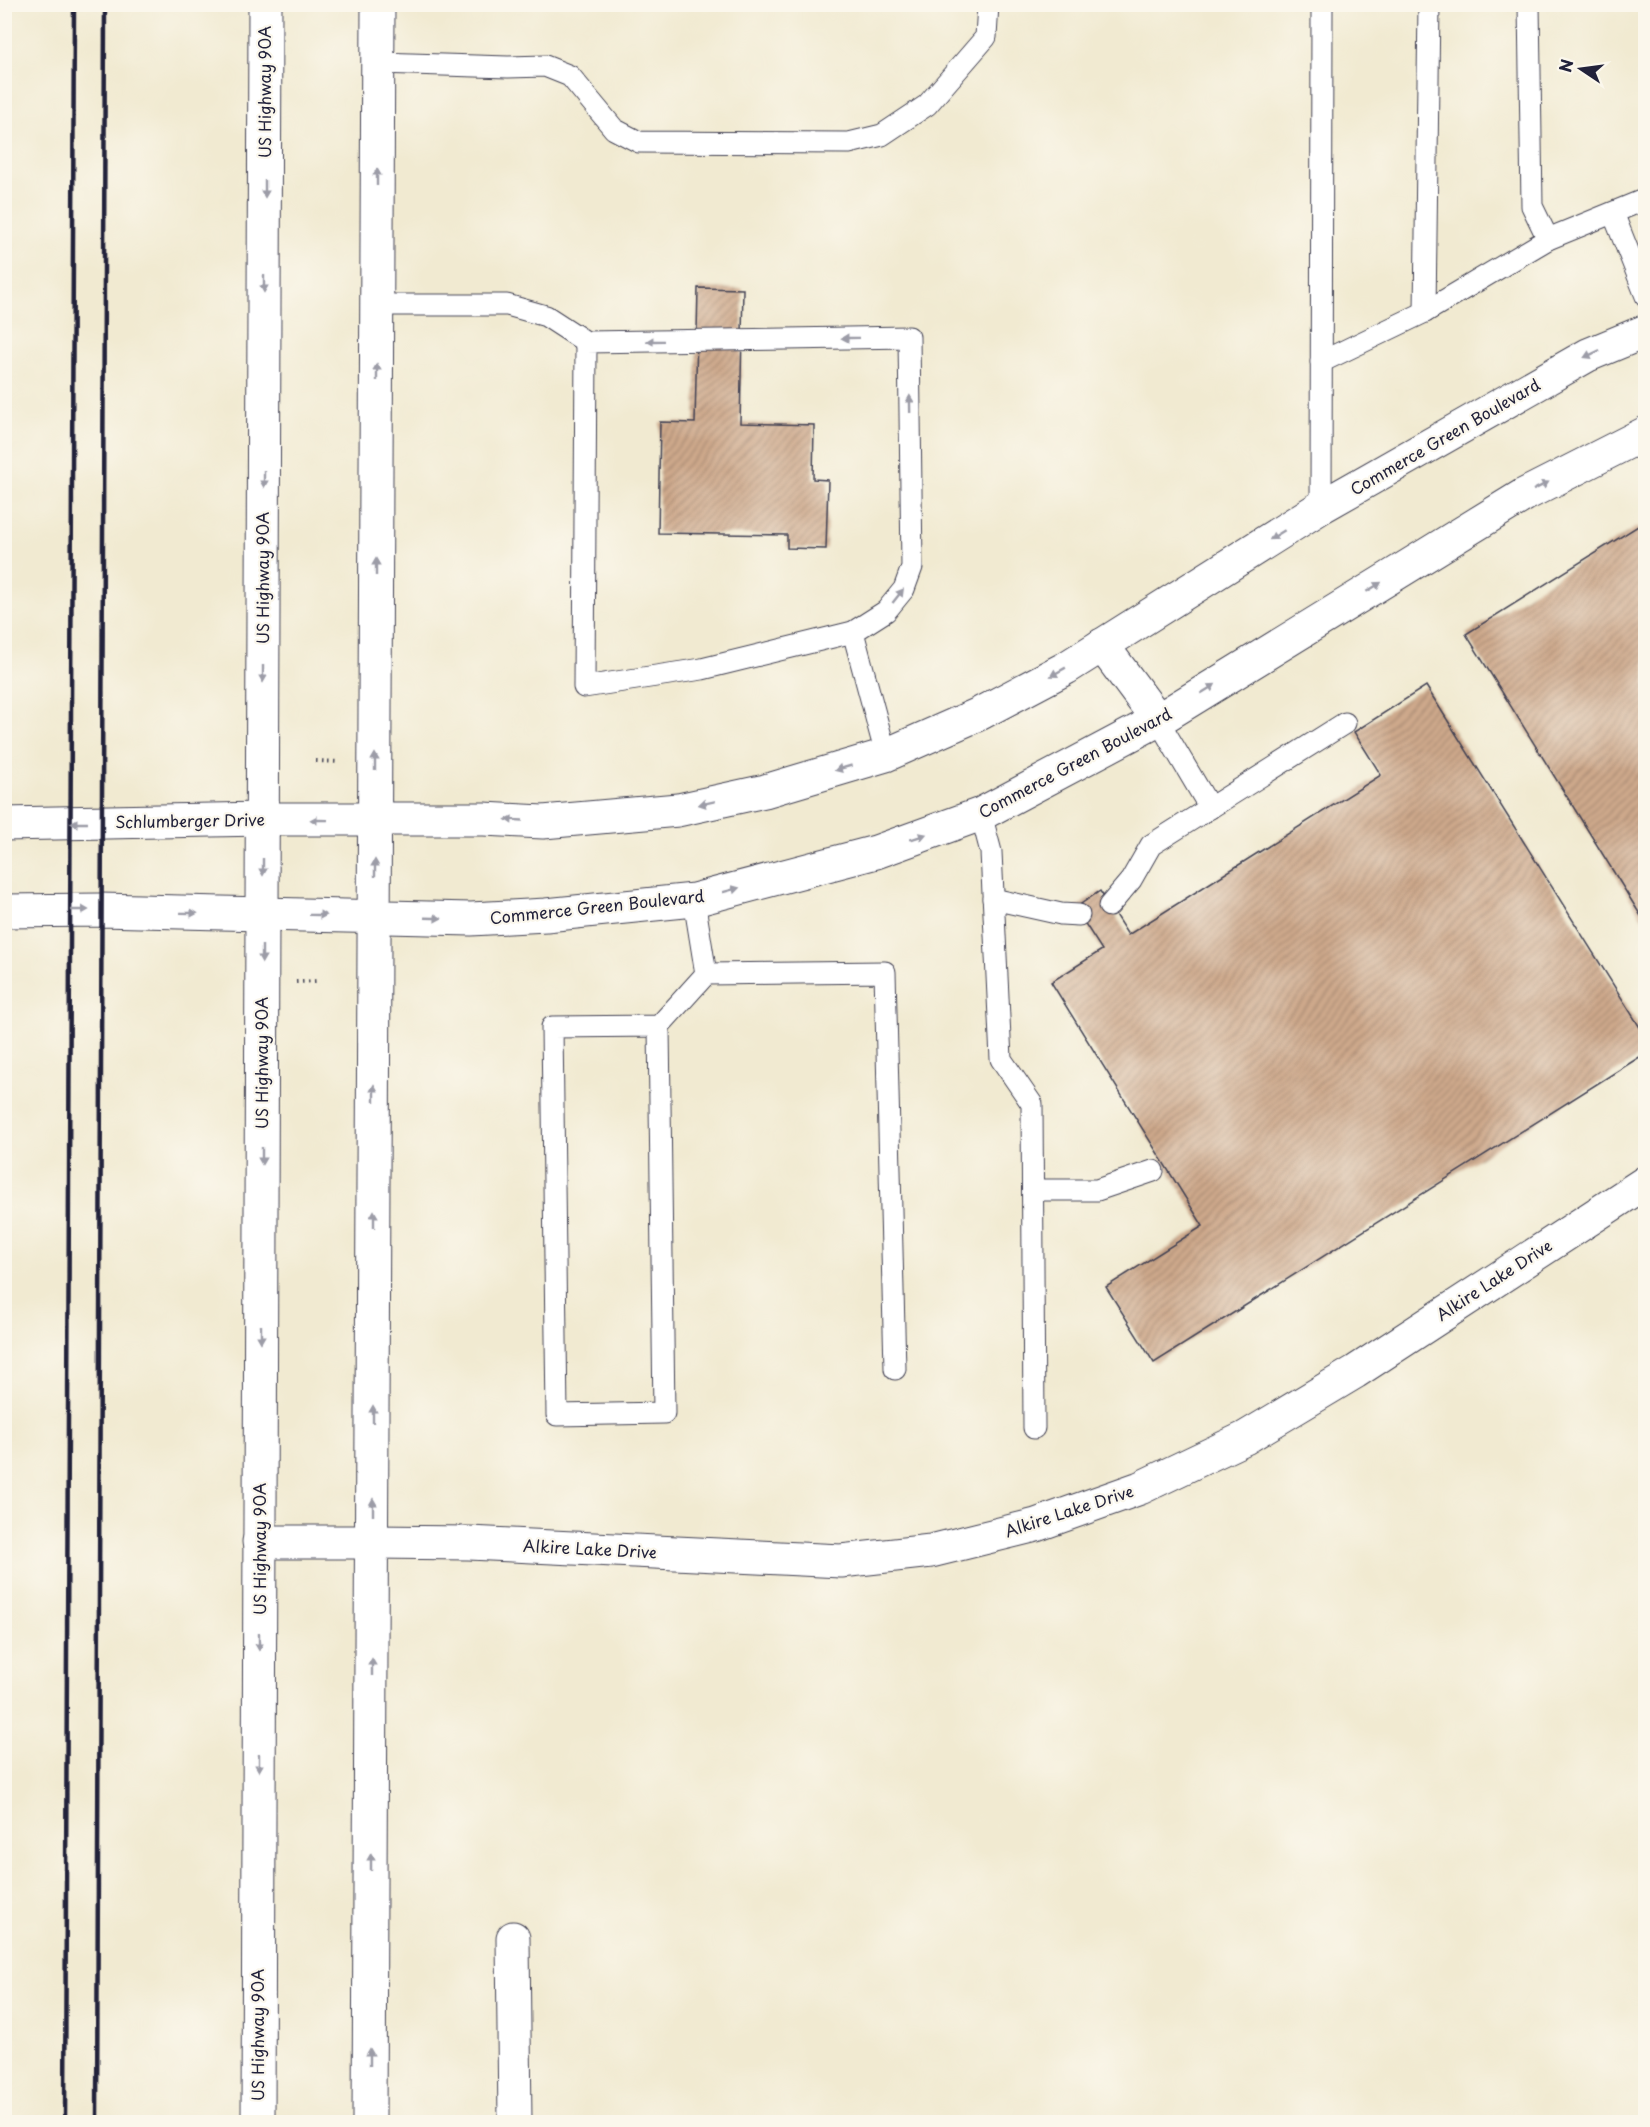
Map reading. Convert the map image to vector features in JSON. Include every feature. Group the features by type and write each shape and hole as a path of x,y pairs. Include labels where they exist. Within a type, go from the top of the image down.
{"street":[{"name":"US Highway 90A","path":"258,2122 265,4"},
{"path":"369,2122 378,4"},
{"name":"Commerce Green Boulevard","path":"375,821 484,819 543,822 678,810 765,791 886,755 979,714 1066,668 1322,507 1588,355 1646,331"},
{"name":"Commerce Green Boulevard","path":"262,914 493,918 546,915 694,900 876,852 981,814 1158,720 1524,495 1646,433"},
{"path":"1102,645 1158,720"},
{"name":"Schlumberger Drive","path":"17,824 263,819 375,821"},
{"path":"17,911 90,910 262,914"},
{"name":"Alkire Lake Drive","path":"260,1542 469,1543 841,1561 931,1551 1036,1525 1140,1488 1245,1438 1355,1372 1646,1182"},
{"path":"513,1938 515,2122"}],"lane":[{"path":"378,63 545,66 570,76 614,129 639,142 849,143 882,135 927,105 986,37 988,4"},
{"path":"1322,4 1322,507"},
{"path":"1425,312 1429,4"},
{"path":"1529,4 1532,206 1548,239"},
{"path":"1321,362 1425,312 1548,239 1646,199"},
{"path":"1613,213 1646,296"},
{"path":"377,305 507,305 546,316 586,342 909,337 912,567 904,589 886,611 853,632 702,669 584,687 586,342"},
{"path":"853,632 886,755"},
{"path":"1158,720 1210,808"},
{"path":"1109,906 1131,880 1151,845 1345,723"},
{"path":"981,814 991,852 1001,1059 1032,1104 1034,1428"},
{"path":"993,899 1061,914 1079,915"},
{"path":"694,900 705,974"},
{"path":"659,1026 552,1027 557,1415 664,1413 659,1026 705,974 885,972 895,1369"},
{"path":"1033,1190 1097,1191 1153,1171"}],"path":[{"path":"316,761 339,762"},
{"path":"296,981 317,981"}],"building":[{"path":"698,288 743,289 740,423 814,425 813,479 828,480 826,549 787,548 787,535 658,533 660,422 695,423"},
{"path":"1638,526 1646,538 1646,924 1466,634"},
{"path":"1426,686 1646,1037 1646,1053 1154,1363 1106,1287 1203,1226 1051,982 1102,950 1075,908 1100,891 1128,935 1381,775 1354,732"}],"railway":[{"path":"65,2122 74,4"},
{"path":"97,2122 105,4"}]}
